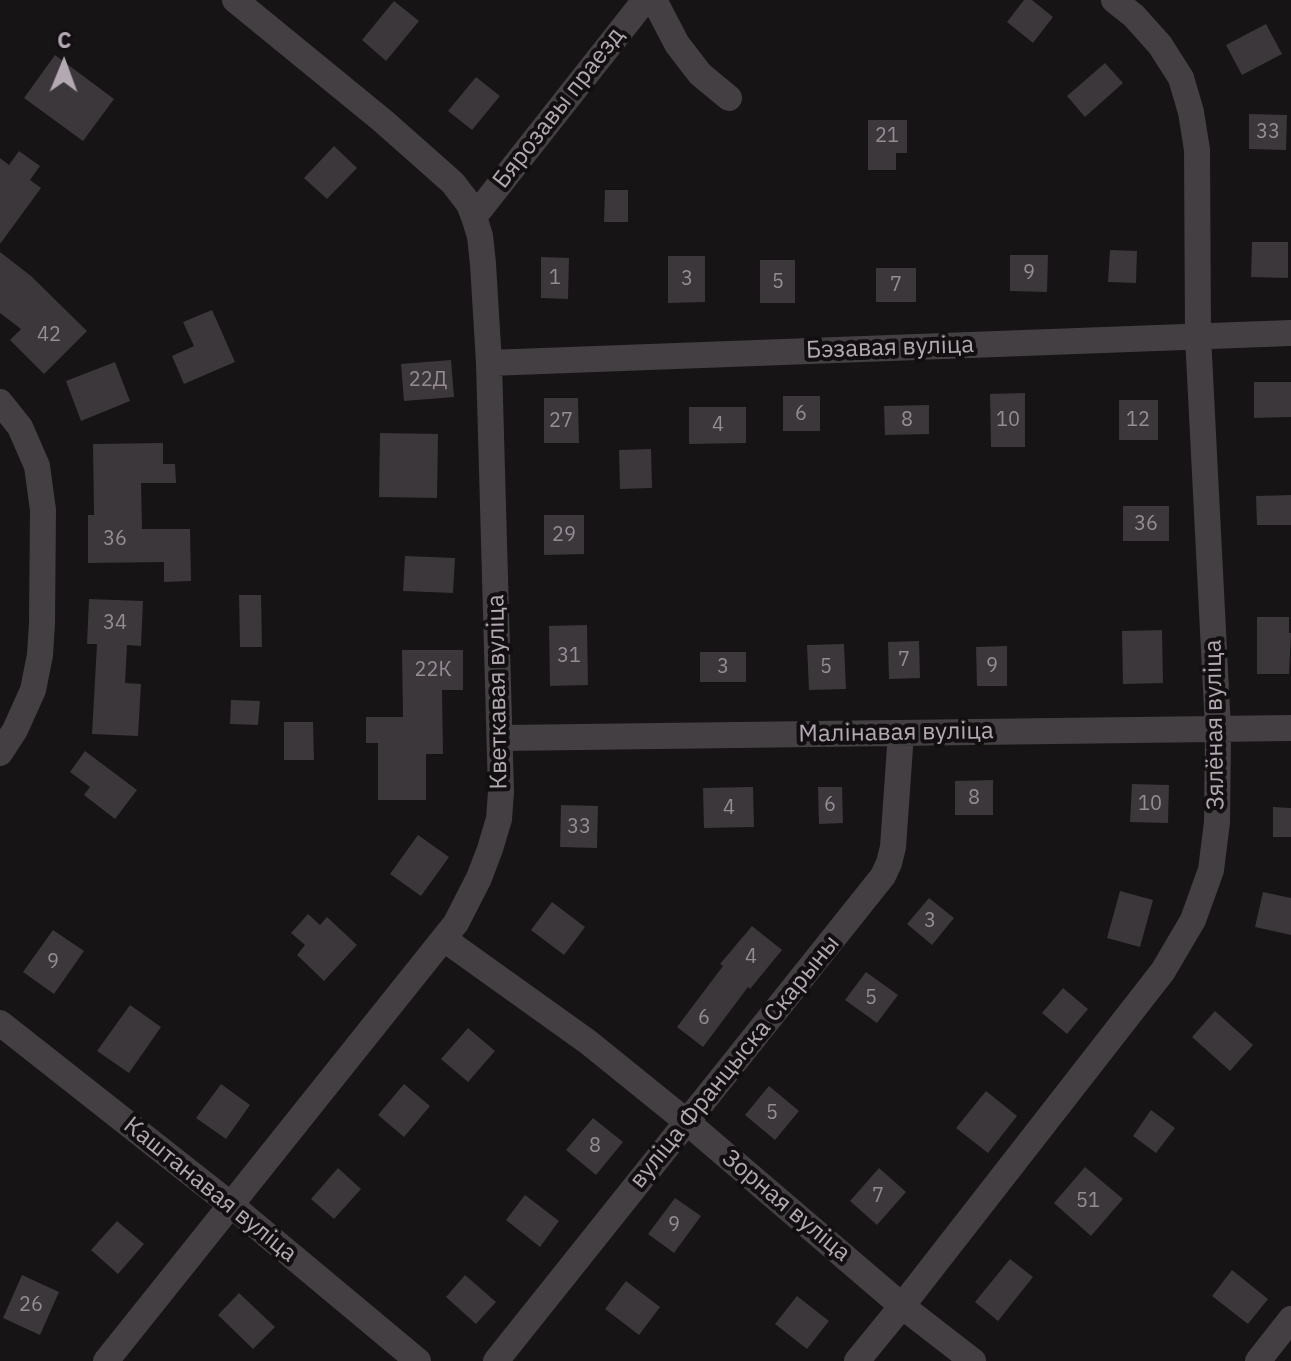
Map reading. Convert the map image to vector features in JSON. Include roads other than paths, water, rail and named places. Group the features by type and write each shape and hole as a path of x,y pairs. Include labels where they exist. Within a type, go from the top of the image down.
{"street":[{"name":"Кветкавая вуліца","path":"106,1361 456,923 479,878 499,819 501,738 489,363 483,264 474,217 469,204 453,183 428,160 235,0"},
{"name":"Бярозавы праезд","path":"474,217 645,0"},
{"path":"654,0 677,44 700,74 729,98"},
{"name":"Зялёная вуліца","path":"857,1361 1163,971 1193,920 1211,870 1217,822 1218,729 1198,336 1197,150 1181,78 1160,45 1134,16 1114,0"},
{"name":"Бэзавая вуліца","path":"489,363 1291,333"},
{"path":"0,402 20,427 37,466 43,510 40,655 33,690 15,730 0,753"},
{"name":"Малінавая вуліца","path":"501,738 1291,728"},
{"name":"вуліца Францыска Скарыны","path":"496,1361 883,876 893,847 901,733"},
{"name":"Зорная вуліца","path":"444,939 588,1042 687,1122 902,1306 973,1361"},
{"name":"Каштанавая вуліца","path":"0,1023 231,1205 418,1361"},
{"path":"1258,1361 1291,1319"}]}
